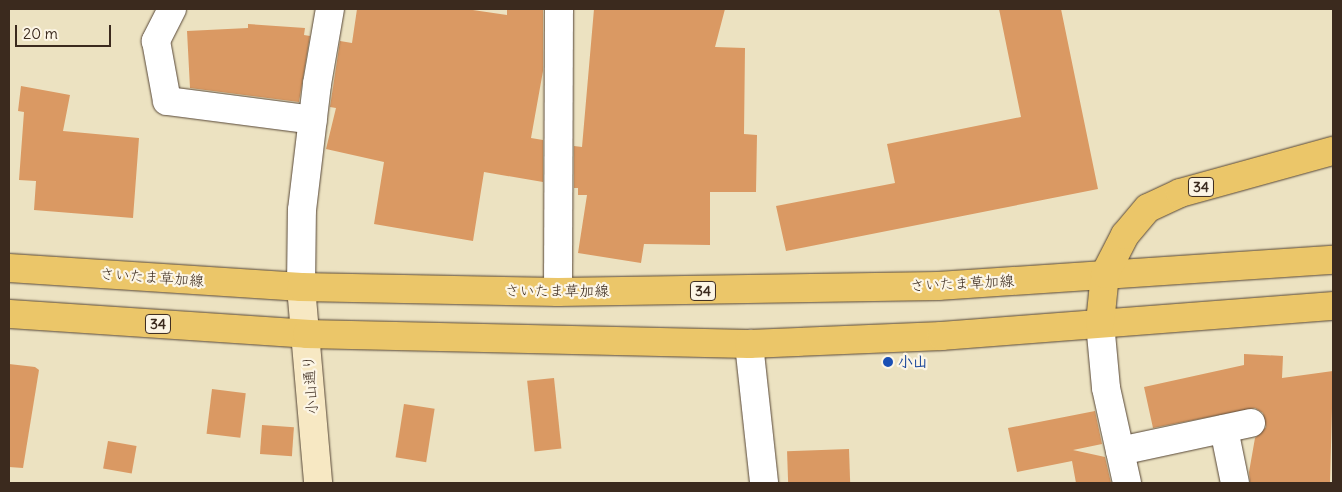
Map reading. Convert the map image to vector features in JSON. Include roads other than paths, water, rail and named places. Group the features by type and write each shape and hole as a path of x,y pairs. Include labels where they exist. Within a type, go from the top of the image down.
{"main road":[{"name":"34","path":"1100,323 1105,274 1125,235 1148,208 1180,193 1333,151"},
{"name":"さいたま草加線","path":"9,268 301,286 558,292 938,286 1333,260"},
{"name":"34","path":"9,314 307,334 749,344 942,336 1333,306"}],"street":[{"path":"172,9 156,42 167,100 313,120"},
{"path":"301,286 302,210 313,120 330,9"},
{"path":"558,292 559,9"},
{"name":"小山通り","path":"301,286 307,334 318,483"},
{"path":"1100,323 1106,388 1127,483"},
{"path":"749,344 764,483"},
{"path":"1120,451 1252,423"},
{"path":"1224,429 1235,483"}],"place":[{"name":"小山","path":"888,362"}]}
